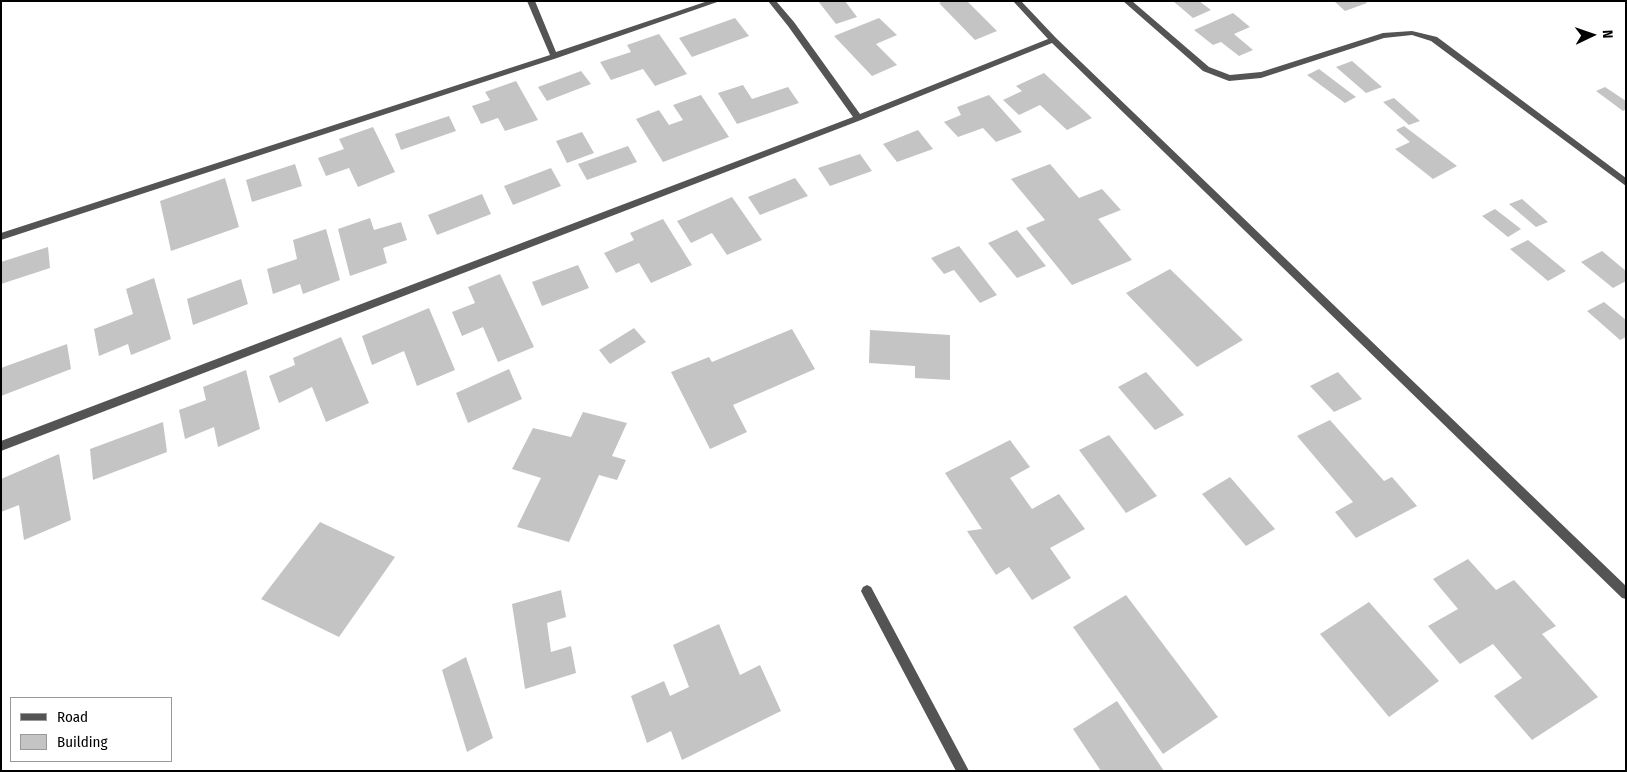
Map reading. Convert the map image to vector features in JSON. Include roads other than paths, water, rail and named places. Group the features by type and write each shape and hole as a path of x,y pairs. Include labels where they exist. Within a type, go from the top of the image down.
{"street":[{"path":"532,1 554,56"},
{"path":"1,237 716,1"},
{"path":"772,1 791,24 858,118"},
{"path":"1017,1 1053,40 1626,594"},
{"path":"1127,1 1206,69 1229,78 1261,74 1383,36 1412,33 1434,39 1626,183"},
{"path":"1,446 858,118 1053,40"},
{"path":"867,592 962,771"}]}
